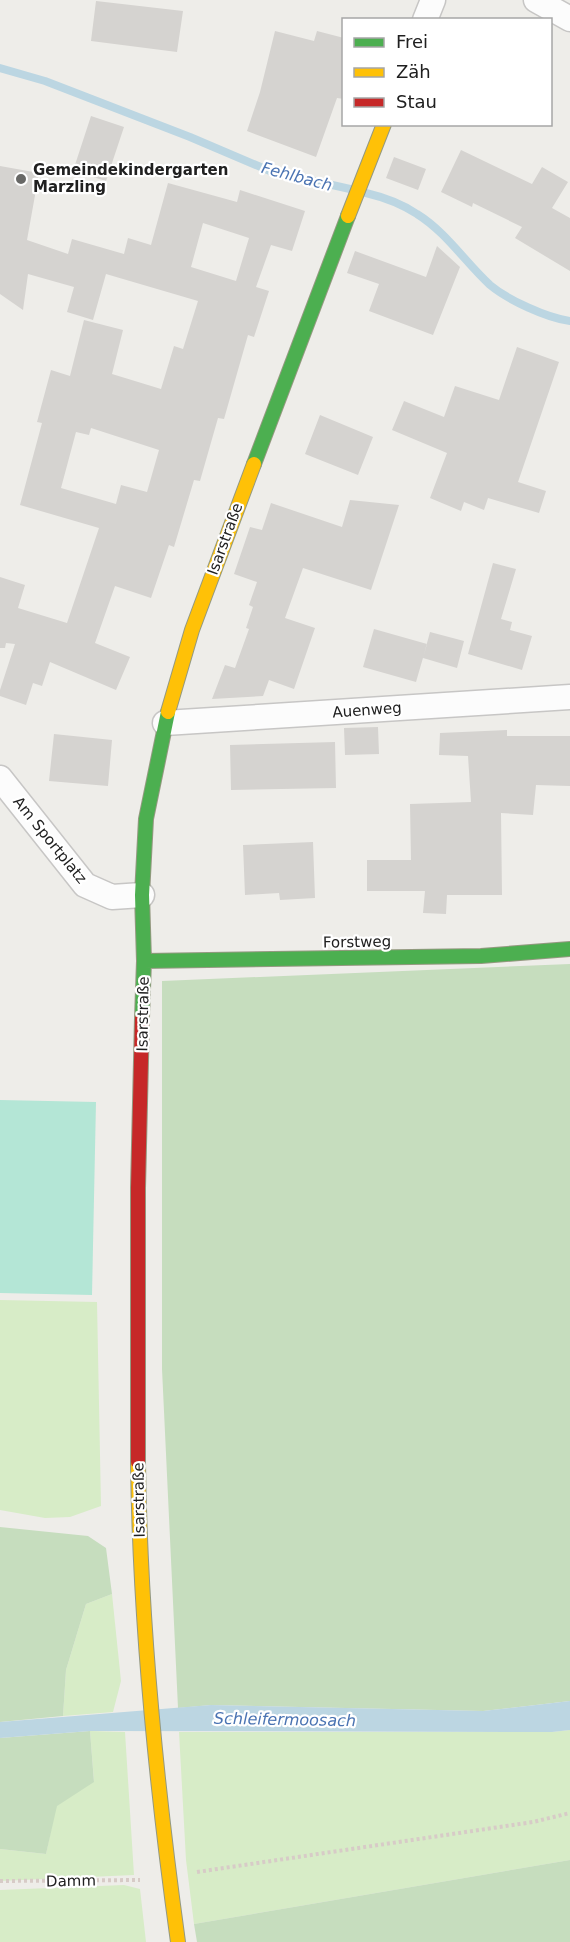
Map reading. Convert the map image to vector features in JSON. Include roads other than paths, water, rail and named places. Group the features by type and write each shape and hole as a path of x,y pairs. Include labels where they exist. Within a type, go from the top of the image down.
{"street":[{"path":"426,18 433,0"},
{"path":"536,0 570,19"},
{"name":"Isarstraße","path":"178,1942 145,1643 139,1524 138,1188 144,962 142,895 146,819 165,723 192,630 383,126"},
{"name":"Auenweg","path":"165,723 570,697"},
{"name":"Am Sportplatz","path":"0,778 85,885 112,897 142,895"},
{"name":"Forstweg","path":"144,962 482,956 570,950"}],"water":[{"name":"Schleifermoosach","path":"570,1701 570,1730 552,1732 90,1731 0,1738 0,1722 211,1705 483,1711"}],"waterway":[{"name":"Fehlbach","path":"0,68 45,81 190,137 270,171 350,189"},
{"name":"Fehlbach","path":"366,193 399,204 427,221 490,285 507,297 528,308 570,321"}],"place":[{"name":"Gemeindekindergarten Marzling","path":"21,179"}]}
